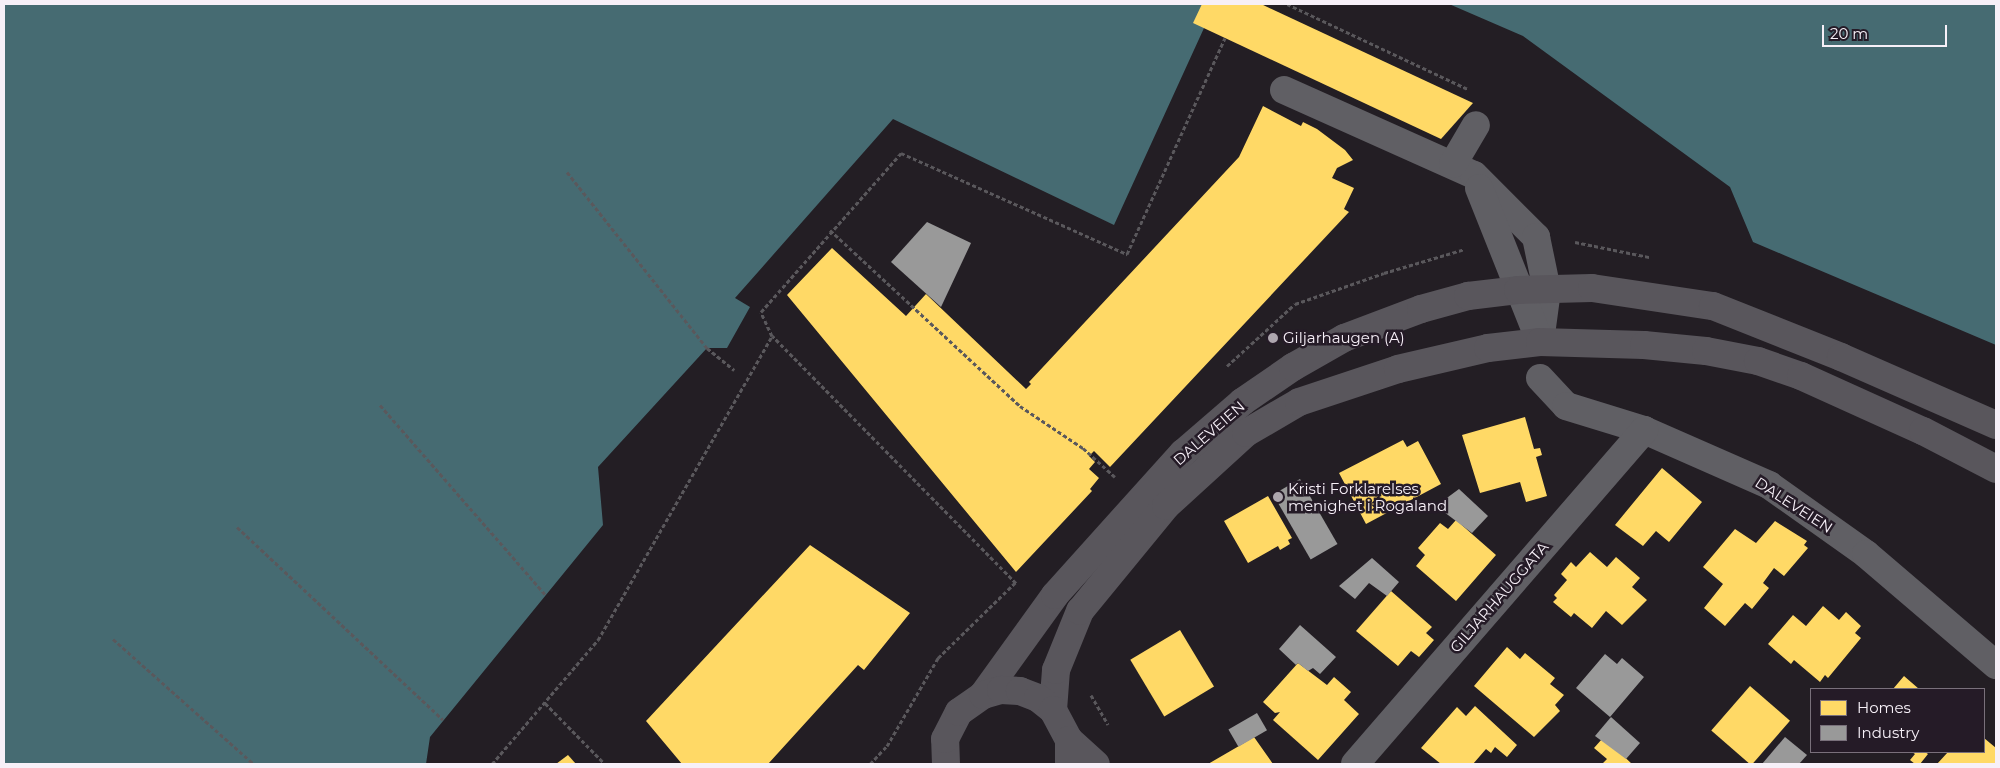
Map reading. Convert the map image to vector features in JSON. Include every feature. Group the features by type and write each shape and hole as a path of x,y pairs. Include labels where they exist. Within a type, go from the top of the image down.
{"main road":[{"name":"DALEVEIEN","path":"983,695 1056,596 1183,453 1242,402 1293,367 1383,321 1468,296 1518,290 1592,288 1712,306 1841,357 1996,425"},
{"name":"DALEVEIEN","path":"1053,710 1056,670 1080,611 1166,506 1246,433 1299,402 1398,369 1488,348 1540,342 1644,345 1706,351 1758,361 1800,376 1923,431 1996,469"},
{"path":"941,761 950,725 958,712 983,695 1002,690 1020,691 1038,698 1053,710 1069,752 1096,764"}],"street":[{"path":"1284,90 1464,170 1536,238 1548,290 1540,342"},
{"path":"1476,125 1464,170 1540,342"},
{"name":"DALEVEIEN","path":"1540,378 1566,406 1644,430 1769,485 1866,554 1996,665"},
{"name":"GILJARHAUGGATA","path":"1354,764 1644,430"}],"path":[{"path":"1287,4 1490,100 1476,125"},
{"path":"1016,583 772,336 761,312 830,230 901,153 1127,254 1225,38"},
{"path":"567,172 707,348 734,370"},
{"path":"830,230 1020,406 1083,448 1121,482"},
{"path":"492,764 598,640 772,336"},
{"path":"380,405 546,595"},
{"path":"237,526 443,720"},
{"path":"870,764 887,746 938,658 1023,576"},
{"path":"113,639 254,764"},
{"path":"1088,690 1112,731"},
{"path":"545,703 605,764"}],"water":[{"path":"4,4 1215,4 1114,225 893,119 735,298 750,307 727,348 707,348 598,467 603,525 430,737 426,764 4,764"},
{"path":"1449,4 1996,4 1996,345 1753,242 1730,187 1523,36"}],"building: Homes":[{"path":"1202,4 1261,4 1473,103 1441,139 1193,23"},
{"path":"1263,106 1301,126 1303,122 1317,129 1345,150 1353,160 1337,168 1332,178 1354,188 1344,209 1349,212 1110,467 1094,451 1089,456 1095,462 1089,469 1099,478 1090,489 1092,491 1016,572 787,295 832,248 906,316 926,294 1026,389 1031,384 1029,382 1239,157"},
{"path":"1525,417 1534,449 1540,448 1542,455 1536,457 1547,496 1526,502 1520,482 1480,493 1462,435"},
{"path":"1403,440 1407,447 1418,441 1441,484 1366,524 1339,473"},
{"path":"1662,468 1702,502 1669,542 1656,531 1643,546 1615,525"},
{"path":"1268,496 1292,538 1288,540 1290,544 1280,550 1278,546 1248,563 1224,521"},
{"path":"1456,520 1496,555 1456,601 1416,566 1425,555 1418,548 1440,523 1448,529"},
{"path":"1775,521 1807,541 1804,545 1808,548 1784,576 1774,568 1763,583 1769,588 1752,609 1745,603 1725,626 1704,608 1723,584 1703,567 1735,529 1756,543"},
{"path":"810,545 910,613 864,670 858,665 768,764 682,764 646,721"},
{"path":"1590,552 1607,567 1616,557 1640,578 1632,587 1647,600 1622,625 1606,611 1592,628 1574,613 1571,617 1553,602 1557,598 1554,595 1567,580 1561,574 1571,562 1576,567"},
{"path":"1391,591 1432,627 1426,633 1434,640 1419,657 1411,651 1398,666 1356,631"},
{"path":"1823,606 1839,620 1846,612 1861,626 1855,633 1861,638 1828,678 1825,675 1820,682 1794,660 1791,664 1768,644 1793,615 1806,626"},
{"path":"1180,630 1214,687 1164,716 1130,660"},
{"path":"1507,647 1520,659 1525,653 1555,678 1550,684 1564,695 1555,705 1560,711 1534,737 1474,686"},
{"path":"1298,663 1327,685 1334,677 1351,692 1344,700 1359,714 1318,760 1273,720 1280,712 1275,713 1263,702"},
{"path":"1904,676 1918,688 1894,688"},
{"path":"1750,686 1790,721 1752,764 1750,764 1711,731"},
{"path":"1475,706 1517,745 1507,757 1495,747 1491,753 1486,749 1473,764 1441,764 1421,748 1457,707 1466,716"},
{"path":"1254,737 1273,764 1208,764 1239,746"},
{"path":"1602,739 1632,764 1602,764 1607,759 1594,748"},
{"path":"1985,739 1996,748 1996,764 1937,764 1947,753 1985,753"},
{"path":"1914,753 1928,754 1920,764 1915,764 1910,760 1915,754"},
{"path":"568,755 576,764 556,764"}],"building: Industry":[{"path":"927,222 971,243 941,307 891,262"},
{"path":"1300,479 1338,544 1311,559 1273,494"},
{"path":"1459,489 1488,516 1472,533 1436,506"},
{"path":"1372,558 1399,582 1387,596 1369,583 1355,599 1339,586"},
{"path":"1300,625 1336,657 1320,674 1313,668 1308,671 1298,663 1296,665 1279,649"},
{"path":"1605,654 1617,664 1622,658 1644,677 1610,717 1576,688"},
{"path":"1257,713 1267,730 1238,747 1228,730"},
{"path":"1611,717 1640,743 1626,759 1595,736"},
{"path":"1785,737 1807,755 1799,764 1762,764"}],"place":[{"name":"Giljarhaugen (A)","path":"1273,338"},
{"name":"Kristi Forklarelses menighet i Rogaland","path":"1278,497"}]}
